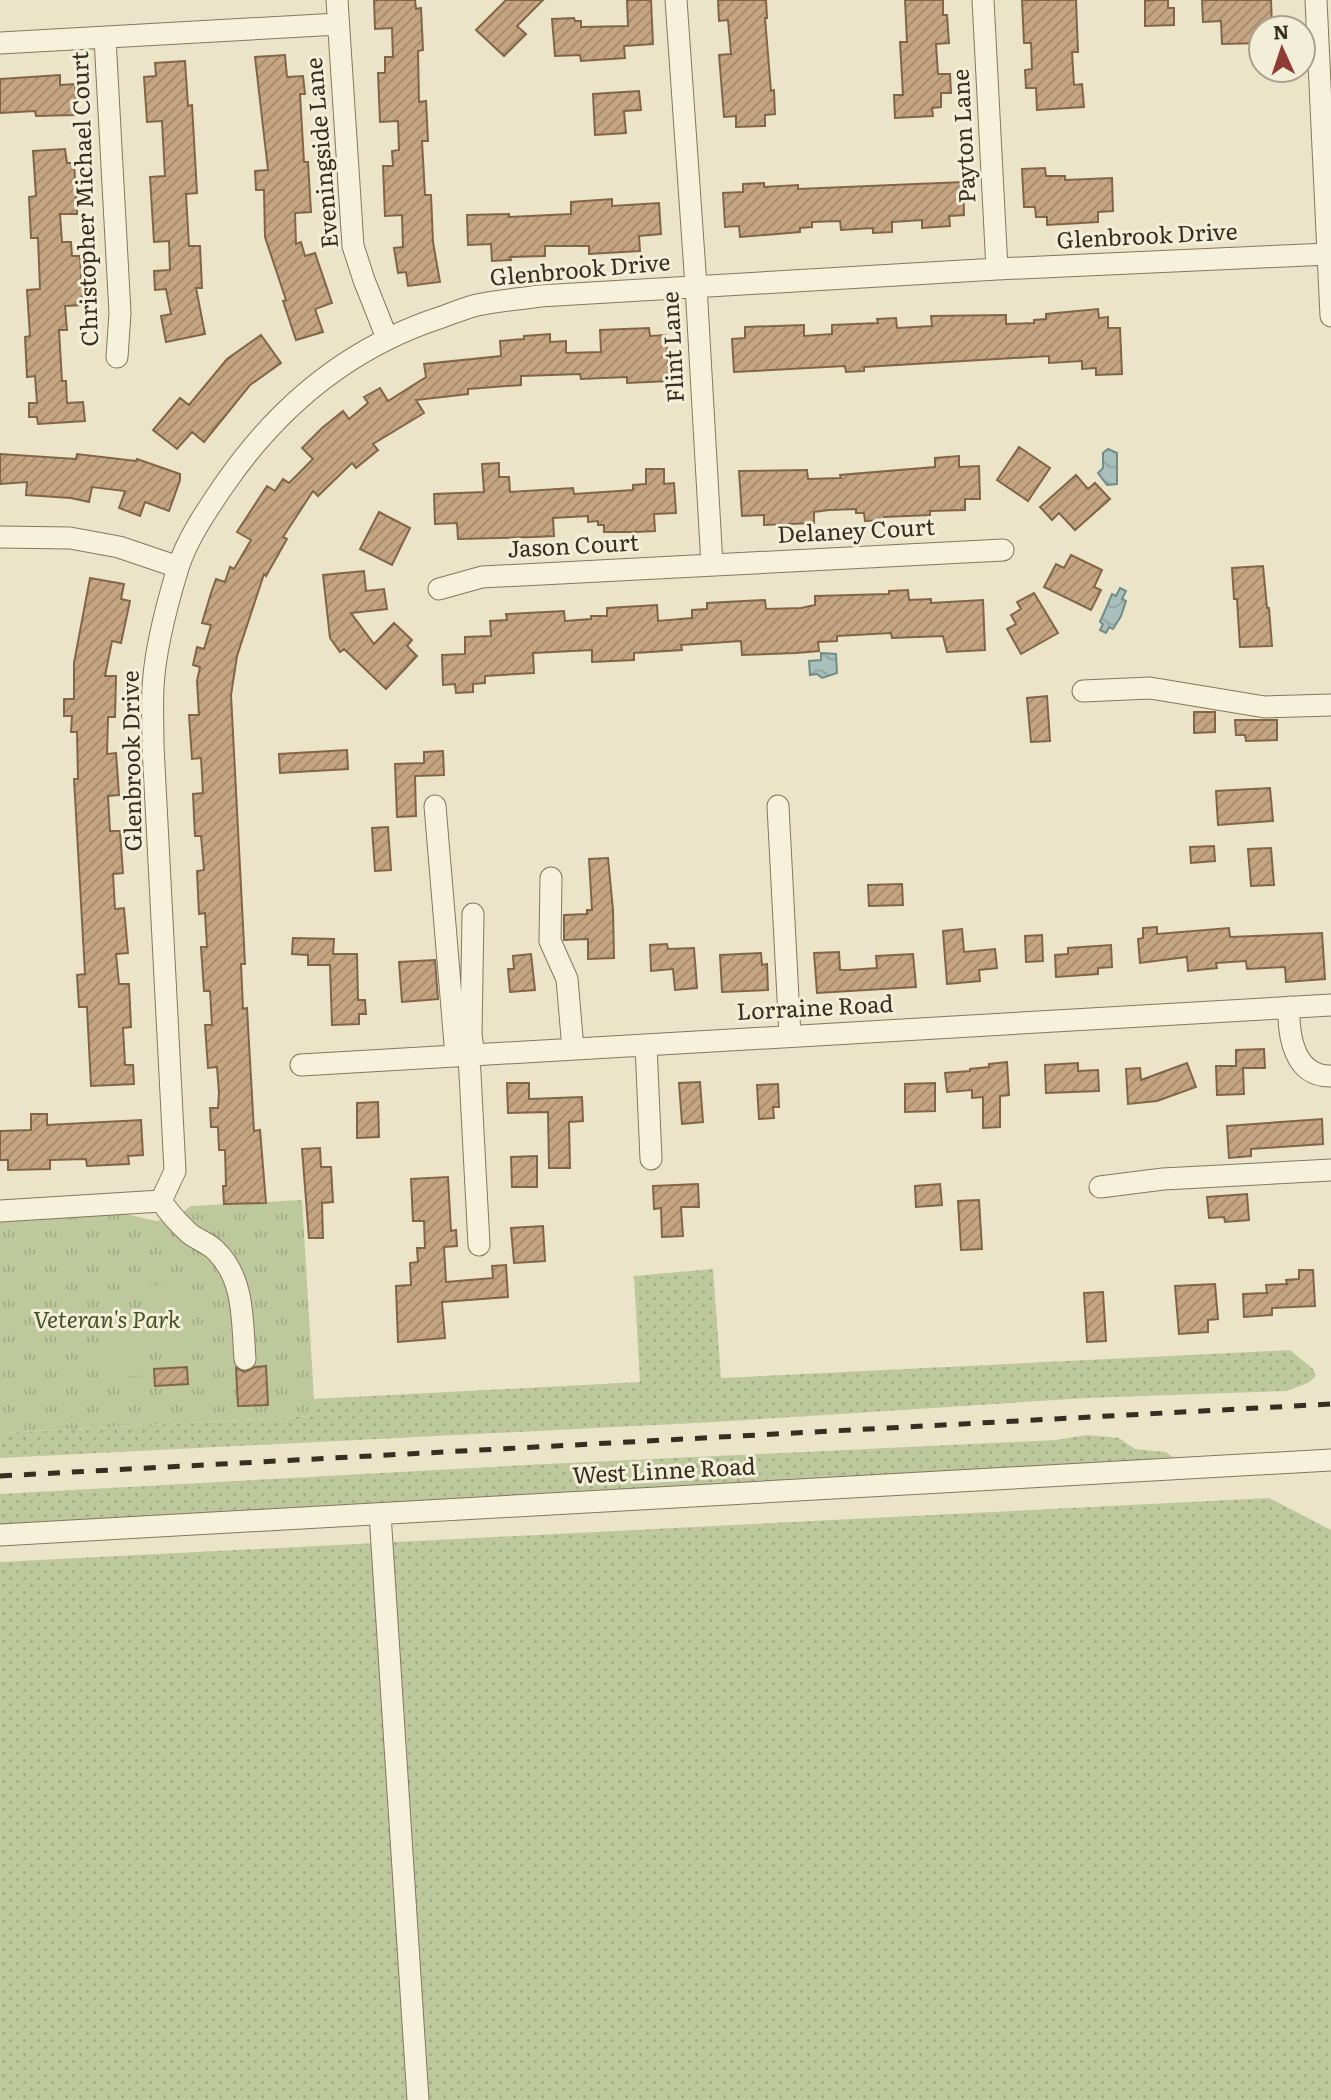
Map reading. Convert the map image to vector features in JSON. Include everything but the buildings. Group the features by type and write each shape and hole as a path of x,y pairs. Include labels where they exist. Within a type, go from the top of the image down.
{"street":[{"name":"Eveningside Lane","path":"337,0 352,246 387,338"},
{"name":"Flint Lane","path":"676,0 712,565"},
{"name":"Payton Lane","path":"983,0 998,269"},
{"path":"1316,0 1327,140 1331,316"},
{"path":"0,43 338,24"},
{"name":"Christopher Michael Court","path":"105,38 120,313 117,358"},
{"name":"Glenbrook Drive","path":"161,1202 175,1171 153,746 153,685 162,631 178,567 188,544 249,450 287,409 333,370 387,338 416,325 475,306 540,296 998,269 1328,254"},
{"path":"0,537 70,538 119,547 178,567"},
{"name":"Delaney Court","path":"712,565 1003,550"},
{"name":"Jason Court","path":"439,590 482,577 712,565"},
{"path":"1083,691 1150,688 1265,707 1331,705"},
{"path":"435,806 466,1055 479,1245"},
{"path":"778,806 789,1036"},
{"path":"551,878 550,941 567,979 573,1049"},
{"path":"466,1055 471,1035 472,914"},
{"name":"Lorraine Road","path":"301,1065 1331,1005"},
{"path":"1289,1007 1289,1036 1293,1050 1308,1068 1321,1076 1331,1076"},
{"path":"646,1045 651,1159"},
{"path":"1100,1186 1163,1179 1331,1170"},
{"path":"0,1211 161,1202 178,1225 185,1227 189,1233 215,1249 230,1269 242,1312 245,1359"},
{"name":"West Linne Road","path":"0,1535 1331,1460"},
{"path":"380,1514 418,2100"}],"green space":[{"name":"Veteran's Park","path":"302,1200 315,1416 0,1433 0,1219 122,1213 156,1221 176,1217 191,1206"},
{"path":"713,1269 721,1378 1290,1350 1313,1369 1316,1376 1308,1383 1286,1391 1086,1398 715,1422 0,1458 0,1433 314,1416 314,1399 640,1382 634,1276"},
{"path":"186,1283 189,1342 150,1344 147,1286"},
{"path":"140,1317 144,1375 106,1378 102,1319"},
{"path":"1087,1435 1119,1438 1135,1449 1165,1452 1176,1459 0,1526 0,1494 1056,1440"},
{"path":"1269,1498 1331,1530 1331,2100 0,2100 0,1562"}],"water":[{"path":"1108,449 1117,453 1117,484 1107,485 1098,473 1103,468 1103,453"},
{"path":"1120,588 1126,591 1122,599 1126,601 1113,629 1109,627 1106,633 1100,630 1103,624 1100,622 1112,594 1116,596"},
{"path":"821,653 836,654 837,673 822,678 817,674 810,675 809,661 821,660"}],"railway":[{"path":"0,1476 1331,1404"}]}
